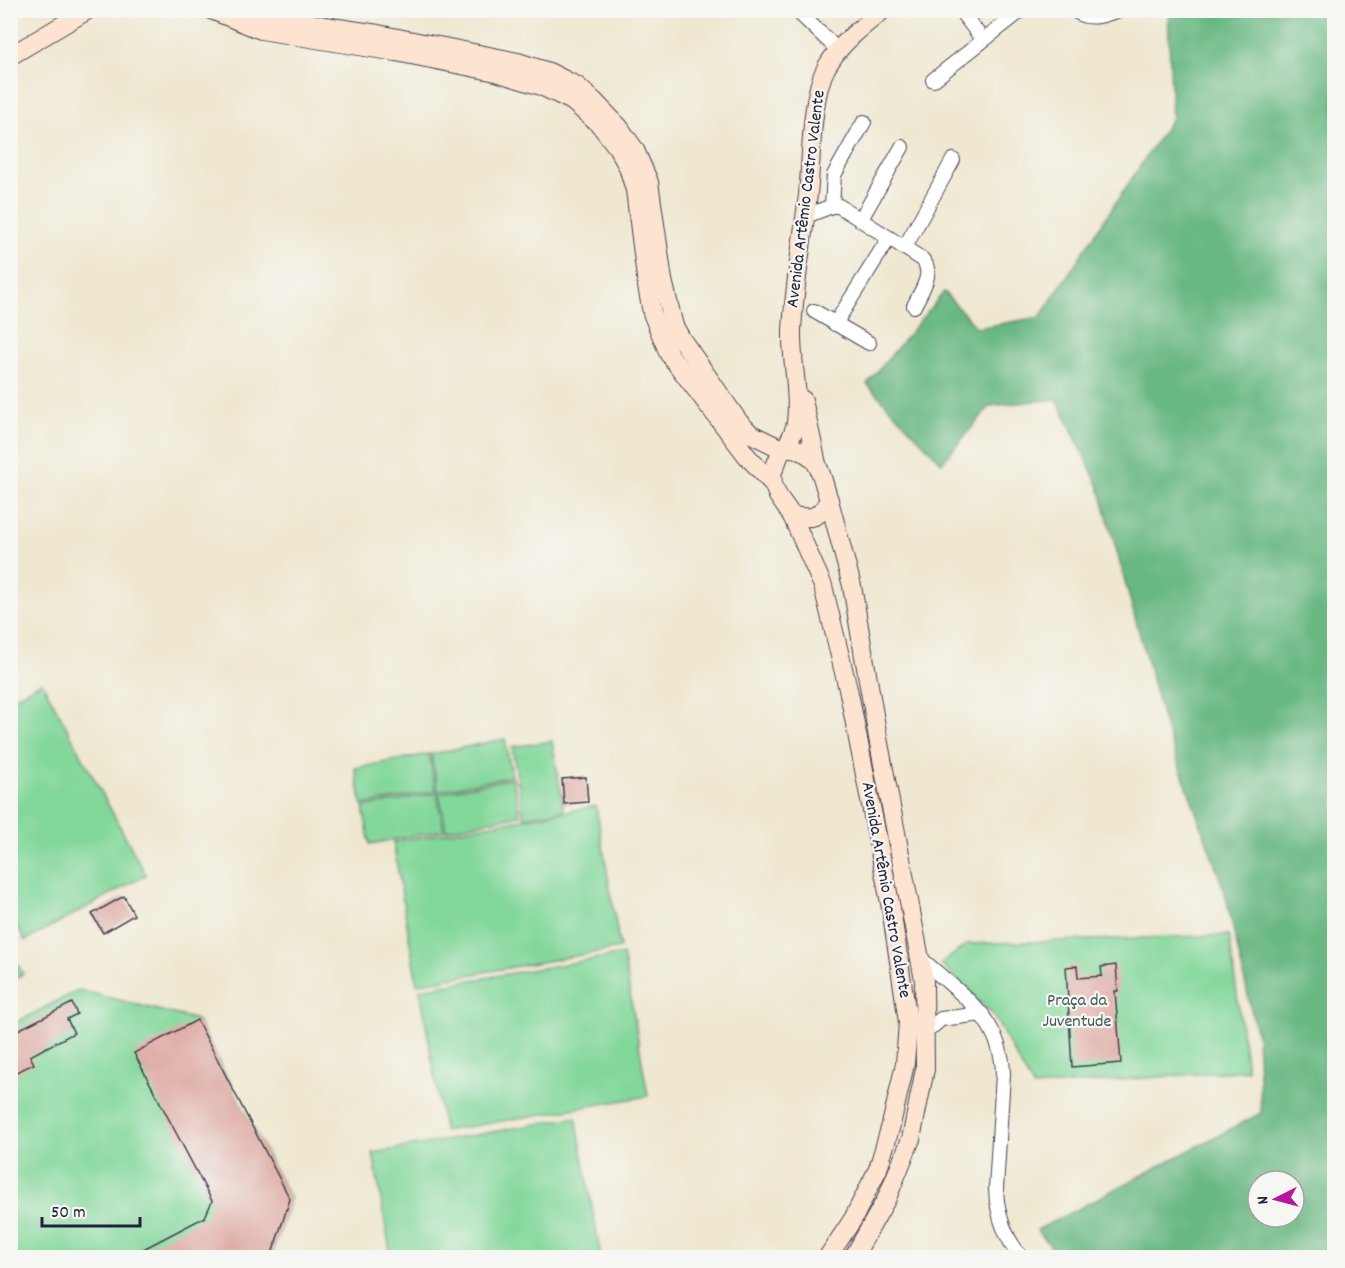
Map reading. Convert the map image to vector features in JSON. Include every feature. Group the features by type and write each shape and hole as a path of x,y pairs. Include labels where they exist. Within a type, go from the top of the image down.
{"main road":[{"path":"10,56 88,10"},
{"path":"211,10 261,30 396,52 496,72 541,86 572,101 600,125 617,147 628,167 636,190 652,313 666,347 747,456 773,484 778,496 792,516 814,517 823,510 829,500"},
{"path":"248,10 518,62 549,72 577,86 619,127 635,150 649,182 663,280 671,316 682,340 739,422 750,434 784,448 802,451 818,464 848,568 924,980 925,1069 911,1139 887,1198 853,1257"},
{"name":"Avenida Artêmio Castro Valente","path":"784,448 796,422 792,333 806,216 815,108 825,71 837,50 883,10"},
{"name":"Avenida Artêmio Castro Valente","path":"795,376 818,464"},
{"path":"773,484 775,465 784,448"},
{"name":"Avenida Artêmio Castro Valente","path":"792,516 823,586 849,693 891,908 908,1022 905,1064 878,1169 853,1219 827,1257"}],"street":[{"path":"796,10 837,50"},
{"path":"960,10 982,40"},
{"path":"933,80 1022,10"},
{"path":"1074,10 1088,17 1119,10"},
{"path":"832,206 834,175 864,122"},
{"path":"861,219 902,147"},
{"path":"904,247 953,160"},
{"path":"806,216 832,206 839,206 922,259 927,264 928,271 914,306"},
{"path":"835,324 889,238"},
{"path":"814,311 868,343"},
{"path":"919,957 982,1014 999,1044 1003,1058 997,1207 1007,1237 1022,1257"},
{"path":"924,1034 942,1019 982,1014"}],"green space":[{"path":"1168,11 1334,11 1334,1257 1060,1257 1037,1230 1261,1113 1257,1036 1225,892 1165,726 1099,487 1057,399 990,406 942,463 867,384 944,292 977,328 1040,317 1172,118"},
{"path":"42,682 146,875 25,941 11,915 11,699"},
{"path":"505,739 512,776 438,791 431,754"},
{"path":"552,741 564,810 524,817 512,747"},
{"path":"429,754 436,791 362,805 355,768"},
{"path":"513,778 520,815 446,830 439,793"},
{"path":"437,793 444,830 370,844 363,807"},
{"path":"596,806 620,948 417,984 393,842"},
{"name":"Praça da Juventude","path":"1229,935 1247,1070 1033,1087 993,1015 941,964 967,944"},
{"path":"10,952 23,974 11,981 10,981"},
{"path":"623,954 648,1096 444,1131 420,989"},
{"path":"79,990 197,1020 290,1199 271,1257 11,1258 11,1025"},
{"path":"576,1117 601,1257 391,1257 373,1153"}],"building":[{"path":"586,777 588,802 564,804 562,779"},
{"path":"124,896 134,915 103,933 92,914"},
{"path":"1116,965 1118,991 1115,991 1121,1063 1072,1067 1066,967 1077,966 1078,978 1102,976 1101,967"},
{"path":"72,1003 77,1014 67,1019 74,1033 30,1056 34,1064 10,1075 10,1034"},
{"path":"197,1020 290,1199 271,1257 128,1257 205,1217 212,1201 134,1053"}]}
